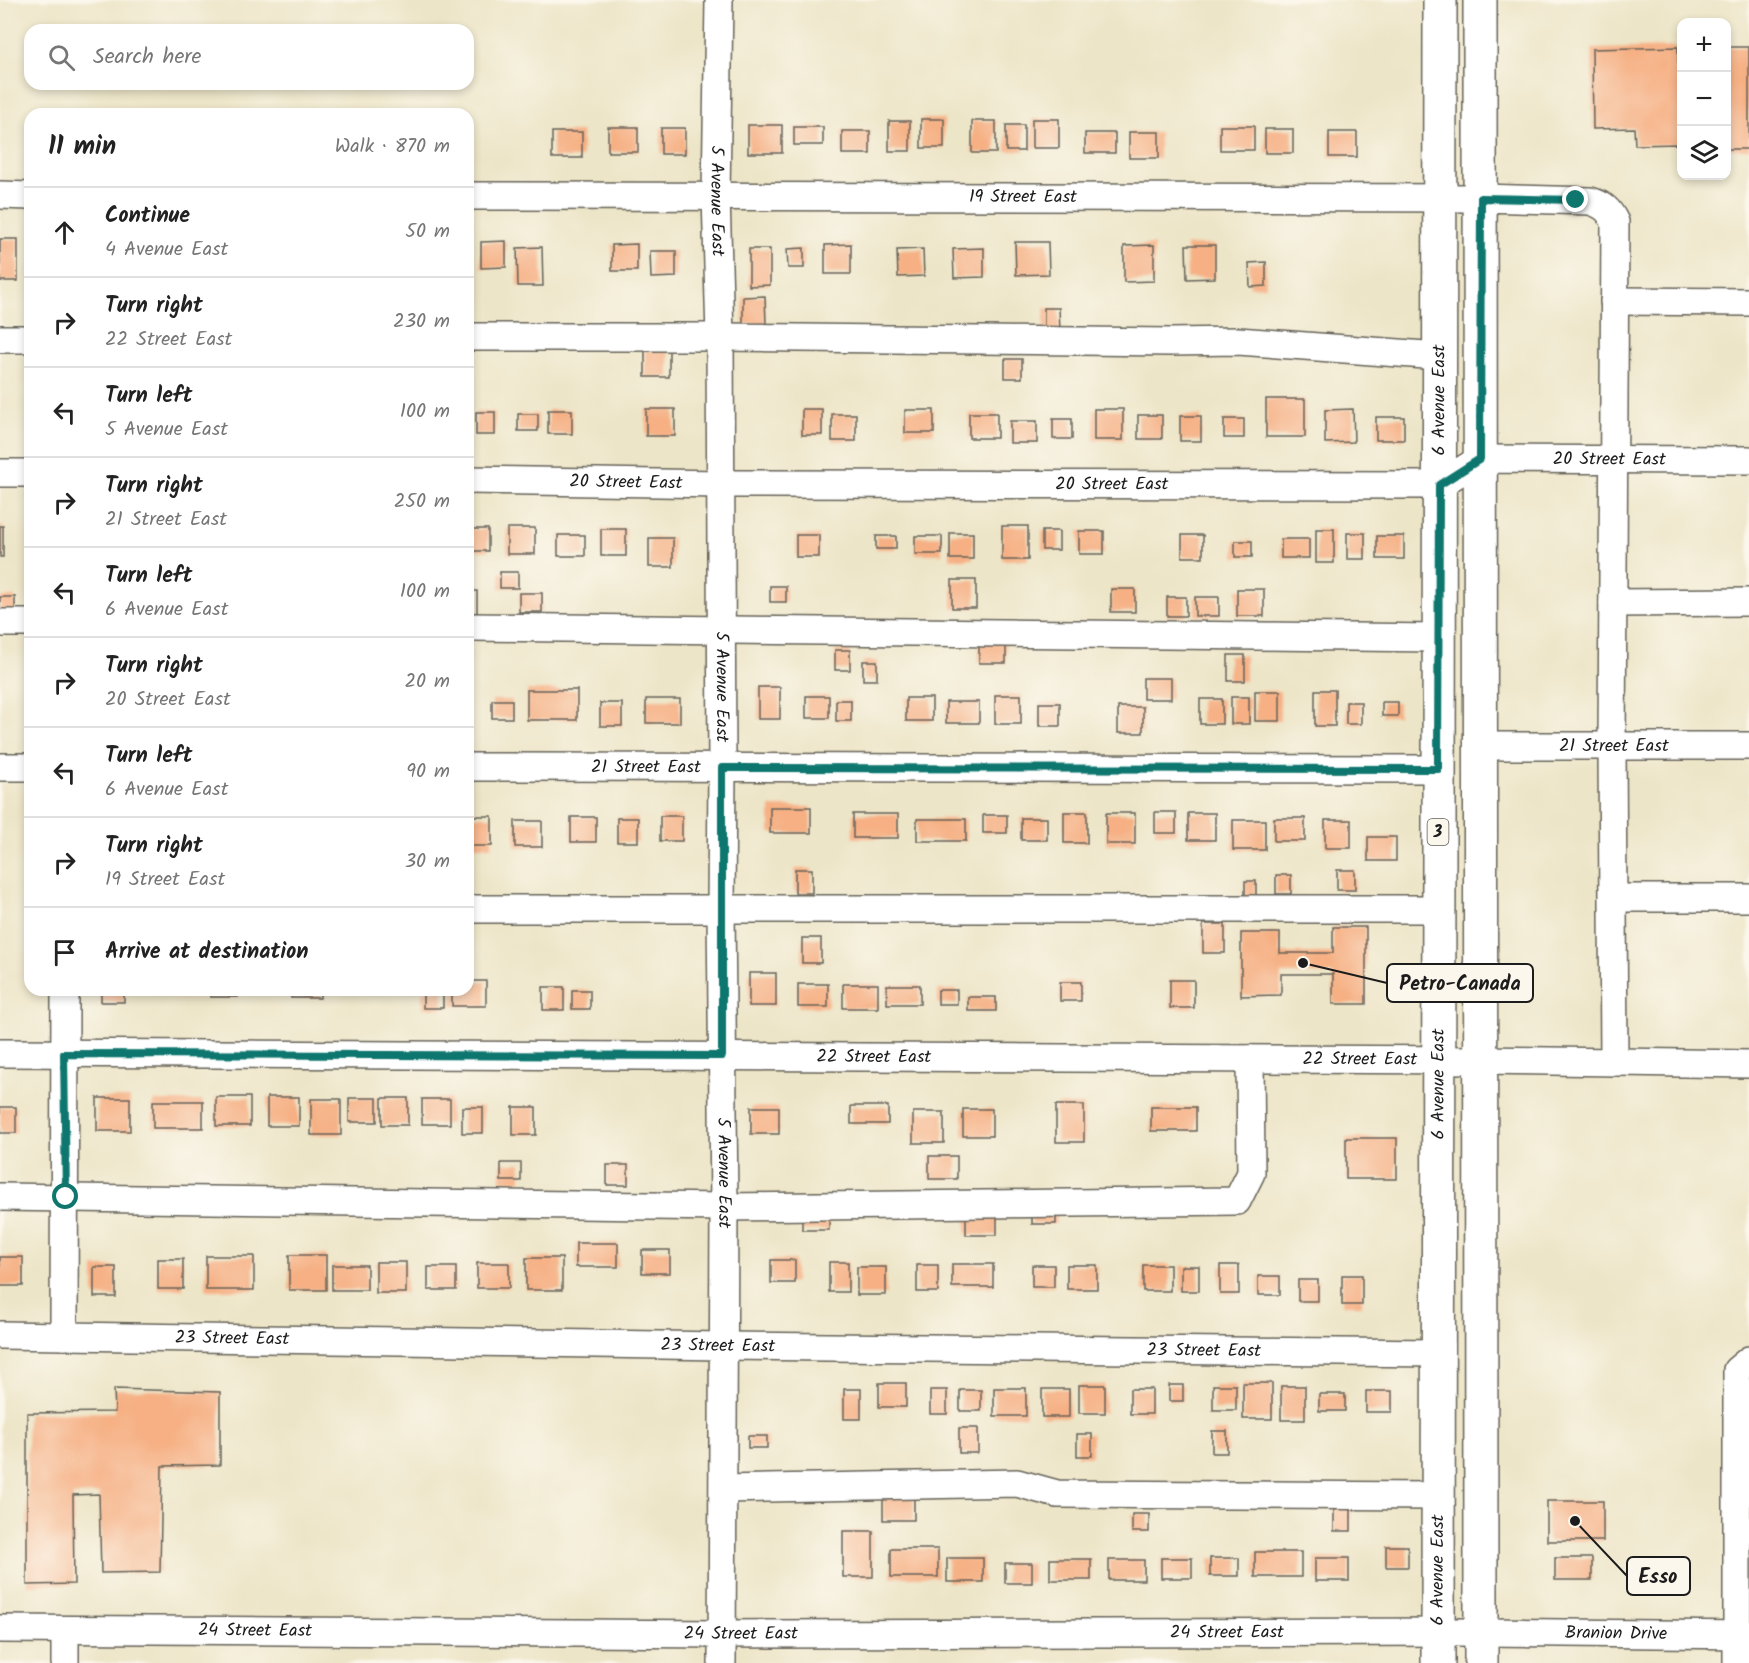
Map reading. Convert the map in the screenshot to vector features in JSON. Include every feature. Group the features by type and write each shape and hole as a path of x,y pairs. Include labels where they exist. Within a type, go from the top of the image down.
{"main road":[{"name":"6 Avenue East","path":"1438,1648 1436,1496 1440,0"},
{"path":"1480,0 1481,1648"}],"street":[{"name":"5 Avenue East","path":"719,0 716,195 720,337 724,1207 722,1663"},
{"path":"0,195 24,196"},
{"name":"19 Street East","path":"474,196 1481,198 1576,200 1600,204 1607,209 1615,222 1612,746 1614,1062"},
{"path":"1614,301 1749,302"},
{"path":"474,338 720,337 1238,341 1439,356"},
{"path":"0,339 24,339"},
{"path":"1439,485 1480,459"},
{"name":"20 Street East","path":"1480,459 1749,460"},
{"path":"0,473 24,473"},
{"name":"20 Street East","path":"474,480 721,484 1439,485"},
{"path":"1613,603 1749,602"},
{"path":"0,623 24,623"},
{"path":"474,627 1439,638"},
{"name":"21 Street East","path":"1479,746 1749,746"},
{"path":"0,767 24,766"},
{"name":"21 Street East","path":"474,767 1438,769"},
{"path":"1614,898 1749,898"},
{"path":"474,909 1439,909"},
{"path":"64,996 66,1197 64,1336"},
{"name":"22 Street East","path":"0,1053 1481,1060 1749,1064"},
{"path":"0,1197 724,1207 1237,1201 1251,1173 1250,1059"},
{"name":"23 Street East","path":"0,1335 723,1347 1438,1353"},
{"path":"1737,1663 1743,1635 1737,1370 1749,1360"},
{"path":"724,1489 1017,1483 1058,1494 1436,1496"},
{"name":"24 Street East","path":"0,1629 723,1634 1481,1648"},
{"path":"64,1630 65,1663"},
{"name":"Branion Drive","path":"1481,1648 1743,1635"}],"building":[{"path":"1677,47 1677,144 1635,145 1634,128 1593,129 1592,49"},
{"path":"1731,47 1749,47 1749,149 1731,149"},
{"path":"921,119 944,119 944,148 921,148"},
{"path":"1032,119 1059,119 1059,148 1032,148"},
{"path":"889,121 910,121 910,151 889,151"},
{"path":"972,121 996,121 996,153 972,153"},
{"path":"748,125 782,125 782,153 748,153"},
{"path":"1006,125 1024,125 1024,151 1006,151"},
{"path":"1220,126 1254,126 1254,150 1220,150"},
{"path":"608,127 638,127 638,152 608,152"},
{"path":"794,127 823,127 823,145 794,145"},
{"path":"661,128 685,128 685,154 661,154"},
{"path":"1265,129 1293,129 1293,153 1265,153"},
{"path":"842,131 870,131 870,154 842,154"},
{"path":"552,132 582,132 582,158 552,158"},
{"path":"1129,132 1159,132 1159,158 1129,158"},
{"path":"1329,132 1357,132 1357,157 1329,157"},
{"path":"1085,133 1115,133 1115,153 1085,153"},
{"path":"0,239 18,239 18,281 0,281"},
{"path":"506,241 506,267 481,268 481,242"},
{"path":"1015,242 1048,242 1049,274 1016,275"},
{"path":"637,244 637,271 612,271 612,245"},
{"path":"851,244 851,274 825,274 825,245"},
{"path":"1154,245 1154,281 1124,282 1124,246"},
{"path":"1186,245 1215,245 1215,278 1187,279"},
{"path":"542,247 543,286 518,286 517,248"},
{"path":"804,248 804,268 788,268 787,249"},
{"path":"984,248 984,277 954,278 953,249"},
{"path":"749,249 770,249 770,285 749,286"},
{"path":"923,249 924,276 898,277 897,250"},
{"path":"650,251 676,251 676,277 651,278"},
{"path":"1266,262 1266,286 1250,287 1249,263"},
{"path":"765,296 766,324 743,324 743,297"},
{"path":"1044,308 1059,308 1060,331 1044,332"},
{"path":"645,350 669,350 669,377 645,377"},
{"path":"1005,359 1022,359 1022,378 1005,378"},
{"path":"1266,399 1305,399 1305,437 1266,437"},
{"path":"646,409 675,409 675,436 646,436"},
{"path":"802,409 822,409 822,435 802,435"},
{"path":"1094,409 1123,409 1123,440 1094,440"},
{"path":"1353,409 1354,442 1325,443 1325,410"},
{"path":"548,410 572,410 572,434 548,434"},
{"path":"905,410 934,410 934,433 905,433"},
{"path":"476,412 495,412 495,435 476,435"},
{"path":"969,413 997,413 997,438 969,438"},
{"path":"518,414 538,414 538,431 518,431"},
{"path":"832,414 856,414 856,441 832,441"},
{"path":"1138,415 1162,415 1162,439 1138,439"},
{"path":"1180,416 1201,416 1201,441 1180,441"},
{"path":"1376,417 1404,417 1404,440 1376,440"},
{"path":"1053,419 1072,419 1072,439 1053,439"},
{"path":"1224,419 1244,419 1244,438 1224,438"},
{"path":"1010,421 1037,421 1037,443 1010,443"},
{"path":"0,526 3,526 3,557 0,557"},
{"path":"1002,526 1028,526 1028,560 1002,560"},
{"path":"507,528 535,528 535,554 507,554"},
{"path":"474,529 488,529 488,551 474,551"},
{"path":"601,529 626,529 626,556 601,556"},
{"path":"1316,529 1334,529 1334,563 1316,563"},
{"path":"1042,531 1059,531 1059,550 1042,550"},
{"path":"1079,531 1104,531 1104,554 1079,554"},
{"path":"950,533 973,533 973,559 950,559"},
{"path":"1347,533 1365,533 1365,559 1347,559"},
{"path":"558,535 585,535 585,556 558,556"},
{"path":"796,535 819,535 819,557 796,557"},
{"path":"1182,535 1203,535 1203,557 1182,557"},
{"path":"876,536 896,536 896,549 876,549"},
{"path":"915,536 942,536 942,554 915,554"},
{"path":"1377,536 1404,536 1404,559 1377,559"},
{"path":"649,538 673,538 673,567 649,567"},
{"path":"1281,539 1309,539 1309,558 1281,558"},
{"path":"1235,541 1252,541 1252,557 1235,557"},
{"path":"500,572 518,572 518,588 500,588"},
{"path":"952,580 976,580 976,608 952,608"},
{"path":"770,586 786,586 786,602 770,602"},
{"path":"1111,589 1135,589 1135,612 1111,612"},
{"path":"1237,589 1264,589 1264,616 1237,616"},
{"path":"474,591 477,591 477,613 474,613"},
{"path":"519,593 542,593 542,612 519,612"},
{"path":"0,597 15,597 15,611 0,611"},
{"path":"1167,597 1186,597 1186,616 1167,616"},
{"path":"1195,597 1219,597 1219,616 1195,616"},
{"path":"979,643 1006,643 1006,663 979,663"},
{"path":"835,650 850,650 850,670 835,670"},
{"path":"1228,655 1245,655 1245,681 1228,681"},
{"path":"863,661 877,661 877,680 863,680"},
{"path":"1143,678 1171,678 1171,699 1143,699"},
{"path":"758,687 780,687 780,719 758,719"},
{"path":"527,690 577,690 577,720 527,720"},
{"path":"1315,690 1335,690 1335,726 1315,726"},
{"path":"1255,691 1280,691 1280,721 1255,721"},
{"path":"995,695 1021,695 1021,724 995,724"},
{"path":"806,696 829,696 829,718 806,718"},
{"path":"1231,697 1249,697 1249,724 1231,724"},
{"path":"906,698 932,698 932,721 906,721"},
{"path":"646,699 680,699 680,723 646,723"},
{"path":"1200,699 1222,699 1222,724 1200,724"},
{"path":"492,700 512,700 512,718 492,718"},
{"path":"836,700 851,700 851,721 836,721"},
{"path":"946,702 979,702 979,723 946,723"},
{"path":"1346,702 1361,702 1361,724 1346,724"},
{"path":"1382,702 1398,702 1398,716 1382,716"},
{"path":"600,703 622,703 622,726 600,726"},
{"path":"1039,703 1060,703 1060,726 1039,726"},
{"path":"1118,707 1143,707 1143,733 1118,733"},
{"path":"770,807 811,807 811,833 770,833"},
{"path":"1064,812 1087,812 1087,843 1064,843"},
{"path":"1155,812 1176,812 1176,833 1155,833"},
{"path":"1106,813 1135,813 1135,844 1106,844"},
{"path":"1188,813 1215,813 1215,840 1188,840"},
{"path":"853,814 898,814 898,838 853,838"},
{"path":"983,815 1007,815 1007,833 983,833"},
{"path":"474,816 492,816 492,846 474,846"},
{"path":"660,816 682,816 682,841 660,841"},
{"path":"571,817 596,817 596,842 571,842"},
{"path":"617,818 638,818 638,842 617,842"},
{"path":"1021,818 1047,818 1047,840 1021,840"},
{"path":"1274,818 1305,818 1305,841 1274,841"},
{"path":"917,819 966,819 966,841 917,841"},
{"path":"1233,820 1265,820 1265,850 1233,850"},
{"path":"1325,820 1351,820 1351,848 1325,848"},
{"path":"515,821 542,821 542,847 515,847"},
{"path":"1368,837 1396,837 1396,861 1368,861"},
{"path":"795,869 812,869 812,893 795,893"},
{"path":"1337,870 1355,870 1355,890 1337,890"},
{"path":"1276,875 1291,875 1291,894 1276,894"},
{"path":"1245,881 1256,881 1256,901 1245,901"},
{"path":"1203,924 1225,924 1225,953 1203,953"},
{"path":"1333,927 1366,927 1366,1004 1333,1004 1333,974 1281,974 1281,995 1241,996 1241,933 1280,933 1280,953 1333,953"},
{"path":"802,938 821,938 821,963 802,963"},
{"path":"749,973 776,973 776,1006 749,1006"},
{"path":"1170,980 1194,980 1194,1008 1170,1008"},
{"path":"474,981 486,981 486,1006 452,1006 452,996 474,996"},
{"path":"1060,982 1081,982 1081,1001 1060,1001"},
{"path":"798,984 828,984 828,1007 798,1007"},
{"path":"843,984 878,984 878,1008 843,1008"},
{"path":"887,985 920,985 920,1004 887,1004"},
{"path":"543,987 564,987 564,1010 543,1010"},
{"path":"572,990 590,990 590,1009 572,1009"},
{"path":"938,990 957,990 957,1004 938,1004"},
{"path":"101,996 124,996 124,1002 101,1002"},
{"path":"211,996 238,996 238,997"},
{"path":"291,996 320,996 320,998 291,998"},
{"path":"423,996 443,996 443,1008 423,1008"},
{"path":"968,997 996,997 996,1011 968,1011"},
{"path":"216,1097 250,1097 250,1126 216,1126"},
{"path":"267,1097 299,1097 299,1126 267,1126"},
{"path":"97,1098 130,1098 130,1131 97,1131"},
{"path":"349,1098 377,1098 377,1122 349,1122"},
{"path":"382,1098 408,1098 408,1125 382,1125"},
{"path":"311,1099 341,1099 341,1135 311,1135"},
{"path":"422,1099 450,1099 450,1124 422,1124"},
{"path":"153,1101 203,1101 203,1128 153,1128"},
{"path":"1056,1105 1084,1105 1084,1142 1056,1142"},
{"path":"851,1106 888,1106 888,1124 851,1124"},
{"path":"0,1107 16,1107 16,1133 0,1133"},
{"path":"462,1107 483,1107 483,1133 462,1133"},
{"path":"513,1107 536,1107 536,1135 513,1135"},
{"path":"751,1107 779,1107 779,1134 751,1134"},
{"path":"1151,1107 1196,1107 1196,1131 1151,1131"},
{"path":"963,1109 992,1109 992,1136 963,1136"},
{"path":"913,1112 944,1112 944,1143 913,1143"},
{"path":"1346,1138 1397,1138 1397,1179 1346,1179"},
{"path":"929,1156 957,1156 957,1179 929,1179"},
{"path":"501,1163 521,1163 521,1181 501,1181"},
{"path":"607,1165 628,1165 628,1185 607,1185"},
{"path":"802,1208 829,1208 829,1230 802,1230"},
{"path":"1032,1209 1056,1209 1056,1224 1032,1224"},
{"path":"966,1213 997,1213 997,1235 966,1235"},
{"path":"576,1243 618,1243 618,1267 576,1267"},
{"path":"642,1250 670,1250 670,1273 642,1273"},
{"path":"289,1255 326,1255 326,1290 289,1290"},
{"path":"206,1256 254,1256 254,1290 206,1290"},
{"path":"0,1257 23,1257 23,1286 0,1286"},
{"path":"526,1258 562,1258 562,1290 526,1290"},
{"path":"158,1259 183,1259 183,1289 158,1289"},
{"path":"771,1260 795,1260 795,1283 771,1283"},
{"path":"376,1262 406,1262 406,1293 376,1293"},
{"path":"829,1262 848,1262 848,1292 829,1292"},
{"path":"477,1263 509,1263 509,1288 477,1288"},
{"path":"952,1264 993,1264 993,1287 952,1287"},
{"path":"332,1265 367,1265 367,1290 332,1290"},
{"path":"917,1265 938,1265 938,1292 917,1292"},
{"path":"1032,1265 1054,1265 1054,1287 1032,1287"},
{"path":"1067,1265 1097,1265 1097,1289 1067,1289"},
{"path":"1143,1265 1170,1265 1170,1291 1143,1291"},
{"path":"1220,1265 1239,1265 1239,1294 1220,1294"},
{"path":"1181,1266 1199,1266 1199,1291 1181,1291"},
{"path":"94,1267 116,1267 116,1297 94,1297"},
{"path":"428,1267 456,1267 456,1290 428,1290"},
{"path":"857,1267 886,1267 886,1295 857,1295"},
{"path":"1342,1275 1362,1275 1362,1305 1342,1305"},
{"path":"1258,1276 1280,1276 1280,1295 1258,1295"},
{"path":"1298,1280 1318,1280 1318,1301 1298,1301"},
{"path":"879,1383 906,1383 906,1407 879,1407"},
{"path":"1243,1383 1272,1383 1272,1419 1243,1419"},
{"path":"1079,1385 1105,1385 1105,1413 1079,1413"},
{"path":"1169,1385 1183,1385 1183,1401 1169,1401"},
{"path":"1213,1385 1236,1385 1236,1410 1213,1410"},
{"path":"1281,1386 1305,1386 1305,1420 1281,1420"},
{"path":"994,1388 1026,1388 1026,1416 994,1416"},
{"path":"114,1389 220,1392 220,1465 162,1466 160,1572 101,1573 99,1494 73,1495 74,1584 27,1585 27,1413 115,1412"},
{"path":"844,1389 861,1389 861,1419 844,1419"},
{"path":"1042,1389 1069,1389 1069,1417 1042,1417"},
{"path":"1130,1389 1152,1389 1152,1414 1130,1414"},
{"path":"930,1390 947,1390 947,1414 930,1414"},
{"path":"960,1390 981,1390 981,1411 960,1411"},
{"path":"1366,1391 1392,1391 1392,1412 1366,1412"},
{"path":"1319,1394 1345,1394 1345,1411 1319,1411"},
{"path":"959,1428 978,1428 978,1453 959,1453"},
{"path":"1212,1431 1227,1431 1227,1453 1212,1453"},
{"path":"1077,1434 1092,1434 1092,1456 1077,1456"},
{"path":"748,1436 767,1436 767,1448 748,1448"},
{"path":"883,1497 914,1497 914,1520 883,1520"},
{"path":"1547,1501 1603,1501 1603,1541 1547,1541"},
{"path":"1334,1507 1351,1507 1351,1531 1334,1531"},
{"path":"1132,1514 1149,1514 1149,1532 1132,1532"},
{"path":"843,1531 873,1531 873,1577 843,1577"},
{"path":"1386,1546 1408,1546 1408,1567 1386,1567"},
{"path":"891,1549 938,1549 938,1577 891,1577"},
{"path":"1255,1552 1301,1552 1301,1577 1255,1577"},
{"path":"947,1558 983,1558 983,1582 947,1582"},
{"path":"1161,1558 1192,1558 1192,1578 1161,1578"},
{"path":"1210,1558 1239,1558 1239,1576 1210,1576"},
{"path":"1315,1558 1349,1558 1349,1581 1315,1581"},
{"path":"1555,1558 1592,1558 1592,1580 1555,1580"},
{"path":"1050,1559 1091,1559 1091,1580 1050,1580"},
{"path":"1109,1560 1144,1560 1144,1580 1109,1580"},
{"path":"1005,1563 1032,1563 1032,1583 1005,1583"}],"place":[{"name":"Petro-Canada","path":"1303,963"},
{"name":"Esso","path":"1575,1521"}],"route":[{"path":"66,1197 64,1054 722,1056 722,768 1438,769 1439,485 1480,459 1481,198 1576,200"}]}
